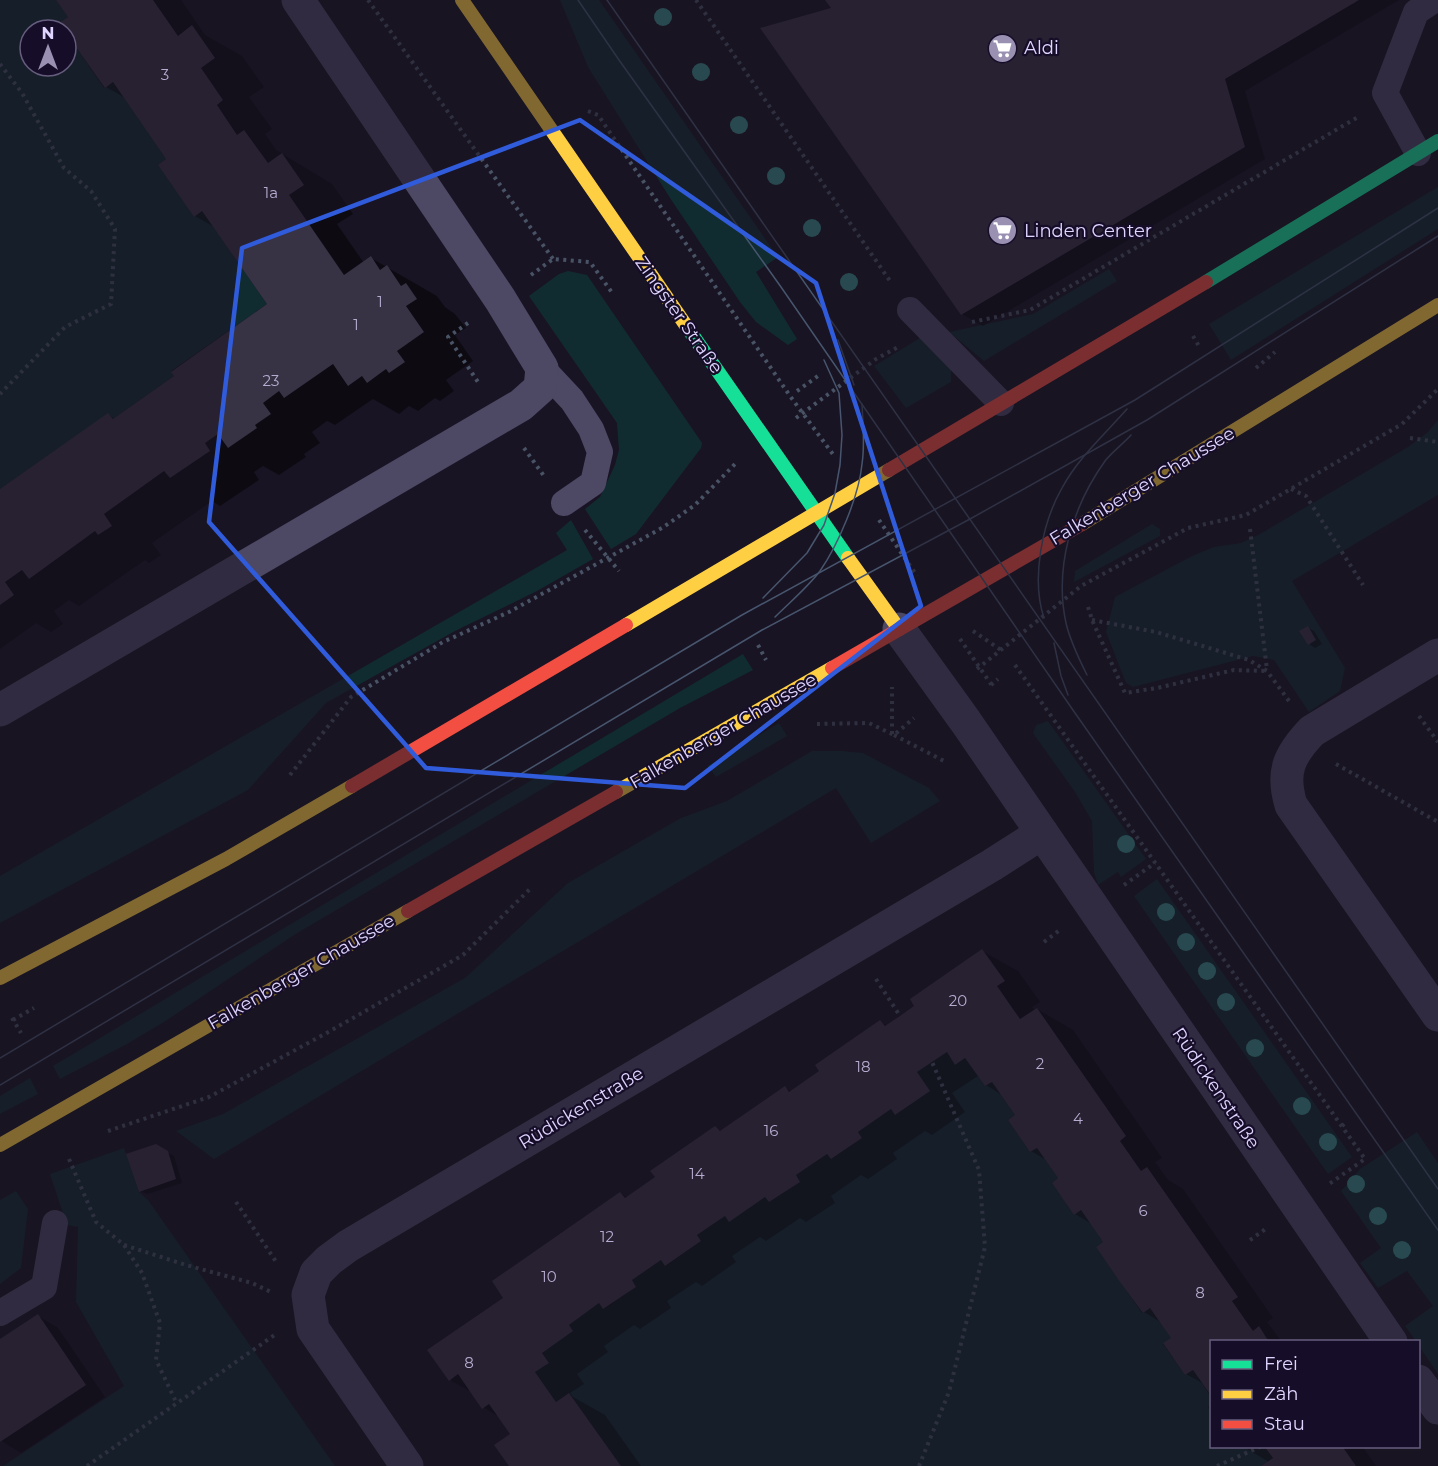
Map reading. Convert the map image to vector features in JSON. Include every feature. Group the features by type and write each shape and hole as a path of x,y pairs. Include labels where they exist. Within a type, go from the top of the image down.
{"main road":[{"name":"Zingster Straße","path":"462,0 816,514 899,629"},
{"path":"0,978 226,859 816,514 1428,147"},
{"name":"Falkenberger Chaussee","path":"0,1145 1070,531 1438,305"}],"street":[{"path":"0,710 502,417 521,405 540,387 542,368 500,299 298,0"},
{"name":"Rüdickenstraße","path":"899,629 1390,1340"},
{"path":"1438,655 1312,731 1297,747 1287,768 1287,791 1291,805 1438,1015"},
{"name":"Rüdickenstraße","path":"407,1466 313,1329 308,1295 316,1273 329,1260 348,1246 992,865 1042,833"},
{"path":"1420,1381 1438,1408"}],"lane":[{"path":"1428,147 1385,93 1416,12 1434,0"},
{"path":"910,310 1001,403"},
{"path":"542,368 572,400 591,429 600,452 593,483 564,503"},
{"path":"0,1313 44,1287 55,1223"}],"path":[{"path":"368,0 553,259 590,262 618,300"},
{"path":"696,0 910,310"},
{"path":"0,64 22,93 64,168 91,191 115,229 111,304 65,327 0,394"},
{"path":"803,412 876,359 929,330 1030,310 1388,98"},
{"path":"746,330 998,694"},
{"path":"1191,334 1200,348"},
{"path":"448,337 564,503 619,571"},
{"path":"796,391 818,376"},
{"path":"980,667 1081,586 1188,528 1246,515 1402,424 1438,389"},
{"path":"1410,438 1438,442"},
{"path":"286,780 351,697 443,642 509,612 662,528 695,505 737,461"},
{"path":"1291,489 1306,496 1363,585"},
{"path":"1250,529 1267,671"},
{"path":"1089,607 1092,620 1125,693 1234,670 1267,671"},
{"path":"1092,620 1156,632 1249,660 1267,671"},
{"path":"973,630 1001,650"},
{"path":"758,645 766,661"},
{"path":"1015,665 1365,1159 1322,1189"},
{"path":"892,697 892,734"},
{"path":"812,727 819,723 869,723 894,735 920,714"},
{"path":"1419,716 1438,742"},
{"path":"1336,764 1438,822"},
{"path":"1128,882 1155,863"},
{"path":"105,1132 209,1097 463,955 536,883"},
{"path":"871,972 900,1016"},
{"path":"919,1466 949,1392 985,1247 979,1170 932,1062"},
{"path":"1342,1126 1347,1121"},
{"path":"69,1159 96,1222 124,1245 142,1273 160,1323 156,1360 177,1404"},
{"path":"236,1202 309,1311"},
{"path":"124,1245 252,1283 309,1311"},
{"path":"87,1466 280,1331"},
{"path":"1217,1466 1258,1448"}],"highlighted area":[{"path":"580,120 816,283 921,606 685,788 426,768 209,522 242,248"}],"green space":[{"path":"0,0 56,0 66,18 18,18 18,78 78,78 78,50 104,88 113,82 166,159 158,165 194,217 202,211 267,304 171,371 174,376 113,419 108,414 0,489"},
{"path":"560,0 599,0 778,257 756,272 797,339 788,345 756,322 740,302 670,198 588,67"},
{"path":"1438,187 1438,229 1231,360 1209,324"},
{"path":"1109,269 1117,281 984,361 949,332 1033,314"},
{"path":"568,271 587,275 702,443 701,448 636,534 611,549 585,509 600,497 615,465 619,450 617,423 529,296 559,274"},
{"path":"920,338 951,370 951,382 906,408 874,366"},
{"path":"1438,420 1438,495 1292,581 1345,668 1340,691 1309,712 1274,660 1253,656 1133,687 1126,683 1106,632 1115,597 1192,556 1214,547 1241,543 1260,534 1408,447 1428,432"},
{"path":"571,520 593,559 537,591 455,631 326,703 248,790 0,923 0,876 567,550 556,533"},
{"path":"1152,524 1160,529 1160,536 1074,582 1075,571"},
{"path":"743,654 753,670 680,708 294,935 164,1022 60,1079 53,1066"},
{"path":"1048,721 1146,859 1121,877 1118,872 1098,885 1094,872 1092,821 1075,792 1033,733 1036,725"},
{"path":"779,723 787,736 716,777 708,766"},
{"path":"812,751 863,753 929,788 940,801 871,843 836,788 214,1159 176,1131 223,1114 465,978 568,883 681,818 727,801"},
{"path":"1157,879 1352,1157 1328,1174 1134,896"},
{"path":"947,1052 955,1065 965,1058 985,1086 992,1082 1015,1115 1008,1120 1030,1152 1037,1148 1058,1178 1052,1183 1074,1215 1081,1210 1103,1242 1096,1247 1142,1313 1150,1308 1171,1338 1163,1344 1185,1375 1193,1370 1210,1396 1208,1407 1210,1411 1210,1448 1265,1448 1273,1458 1261,1466 621,1466 569,1393 556,1402 535,1372 549,1363 542,1353 569,1325 599,1303 604,1309 636,1287 632,1280 661,1260 666,1266 701,1241 697,1235 725,1216 765,1197 769,1202 799,1182 796,1175 827,1154 831,1159 862,1138 858,1132 891,1109 895,1115 929,1091 917,1072"},
{"path":"30,1078 38,1094 0,1114 0,1096"},
{"path":"1417,1132 1438,1163 1438,1374 1420,1347 1420,1340 1415,1340 1405,1326 1433,1306 1407,1271 1378,1288 1360,1263 1381,1248 1341,1191 1360,1169"},
{"path":"124,1148 139,1192 148,1200 335,1466 3,1466 124,1386 76,1302 78,1227 67,1225 50,1174"},
{"path":"16,1191 28,1209 21,1268 0,1284 0,1200"}],"building":[{"path":"56,0 153,0 178,36 192,25 215,58 201,68 223,100 217,105 237,135 244,130 268,163 282,153 304,185 289,195 344,275 371,256 380,270 387,265 401,286 406,283 417,299 406,306 424,332 397,351 405,362 389,373 386,369 367,383 362,376 348,386 333,364 284,398 279,391 263,403 271,414 255,425 257,428 228,448 218,434 205,443 210,451 170,478 164,471 104,514 112,526 98,535 95,531 29,579 22,570 5,582 14,595 0,605 0,489 108,413 113,419 174,376 171,372 267,304 202,211 194,217 158,165 166,159 113,82 105,88 78,50 78,18 66,18"},
{"name":"Linden Center","path":"825,0 1359,0 1225,79 1245,147 961,315 760,28 831,8"},
{"path":"1308,626 1316,640 1308,645 1299,631"},
{"path":"982,949 1005,981 997,986 1020,1019 1037,1008 1126,1136 1120,1141 1141,1171 1147,1167 1238,1297 1232,1301 1253,1331 1259,1326 1268,1340 1210,1340 1210,1394 1193,1370 1185,1375 1163,1343 1171,1338 1150,1308 1143,1313 1120,1282 1096,1247 1103,1242 1081,1210 1074,1215 1052,1183 1058,1178 1037,1148 1030,1152 1008,1120 1015,1115 992,1082 985,1086 965,1058 955,1065 947,1052 917,1072 930,1091 895,1115 891,1109 858,1132 862,1138 831,1159 827,1154 796,1175 800,1182 769,1202 765,1197 729,1222 725,1216 697,1235 701,1241 665,1266 661,1260 632,1280 636,1287 603,1309 599,1303 569,1325 573,1331 542,1353 549,1363 535,1372 556,1402 569,1393 621,1466 509,1466 494,1445 510,1434 489,1404 482,1409 458,1374 449,1381 427,1350 503,1298 492,1281 620,1192 625,1198 655,1177 650,1171 715,1126 720,1131 785,1086 789,1092 819,1071 815,1065 880,1020 885,1026 914,1006 910,999"},
{"path":"156,1144 168,1151 176,1179 139,1192 126,1154"},
{"path":"38,1314 86,1385 0,1442 0,1339"},
{"path":"1266,1448 1343,1448 1356,1466 1261,1466 1273,1458"}],"tram line":[{"path":"578,0 781,287 1075,713 1438,1230"},
{"path":"607,0 1438,1189"},
{"path":"0,1058 742,615 1135,400 1438,208"},
{"path":"0,1085 762,630 970,519 1147,420 1438,236"},
{"path":"838,340 854,385"},
{"path":"763,598 807,553 824,525 835,493 842,435 839,393 824,360"},
{"path":"775,617 820,571 847,520 857,491 862,464 864,442 862,404"},
{"path":"1044,618 1040,603 1039,569 1044,534 1055,502 1068,477 1127,409"},
{"path":"1087,675 1072,643 1066,623 1062,581 1064,560 1075,518 1093,479 1108,458 1131,435"},
{"path":"1054,643 1061,676 1068,695"}],"traffic: fast":[{"path":"1206,282 1438,141"},
{"path":"687,327 848,558"}],"traffic: slow":[{"path":"462,0 687,327"},
{"path":"1082,524 1438,305"},
{"path":"626,625 889,470"},
{"path":"848,558 899,629"},
{"path":"616,792 832,668"},
{"path":"0,978 226,859 352,786"},
{"path":"0,1145 408,911"}],"traffic: jam":[{"path":"889,470 1206,282"},
{"path":"832,668 1082,524"},
{"path":"352,786 626,625"},
{"path":"408,911 616,792"}],"place":[{"name":"Aldi","path":"1003,48"},
{"name":"Linden Center","path":"1003,231"}]}
